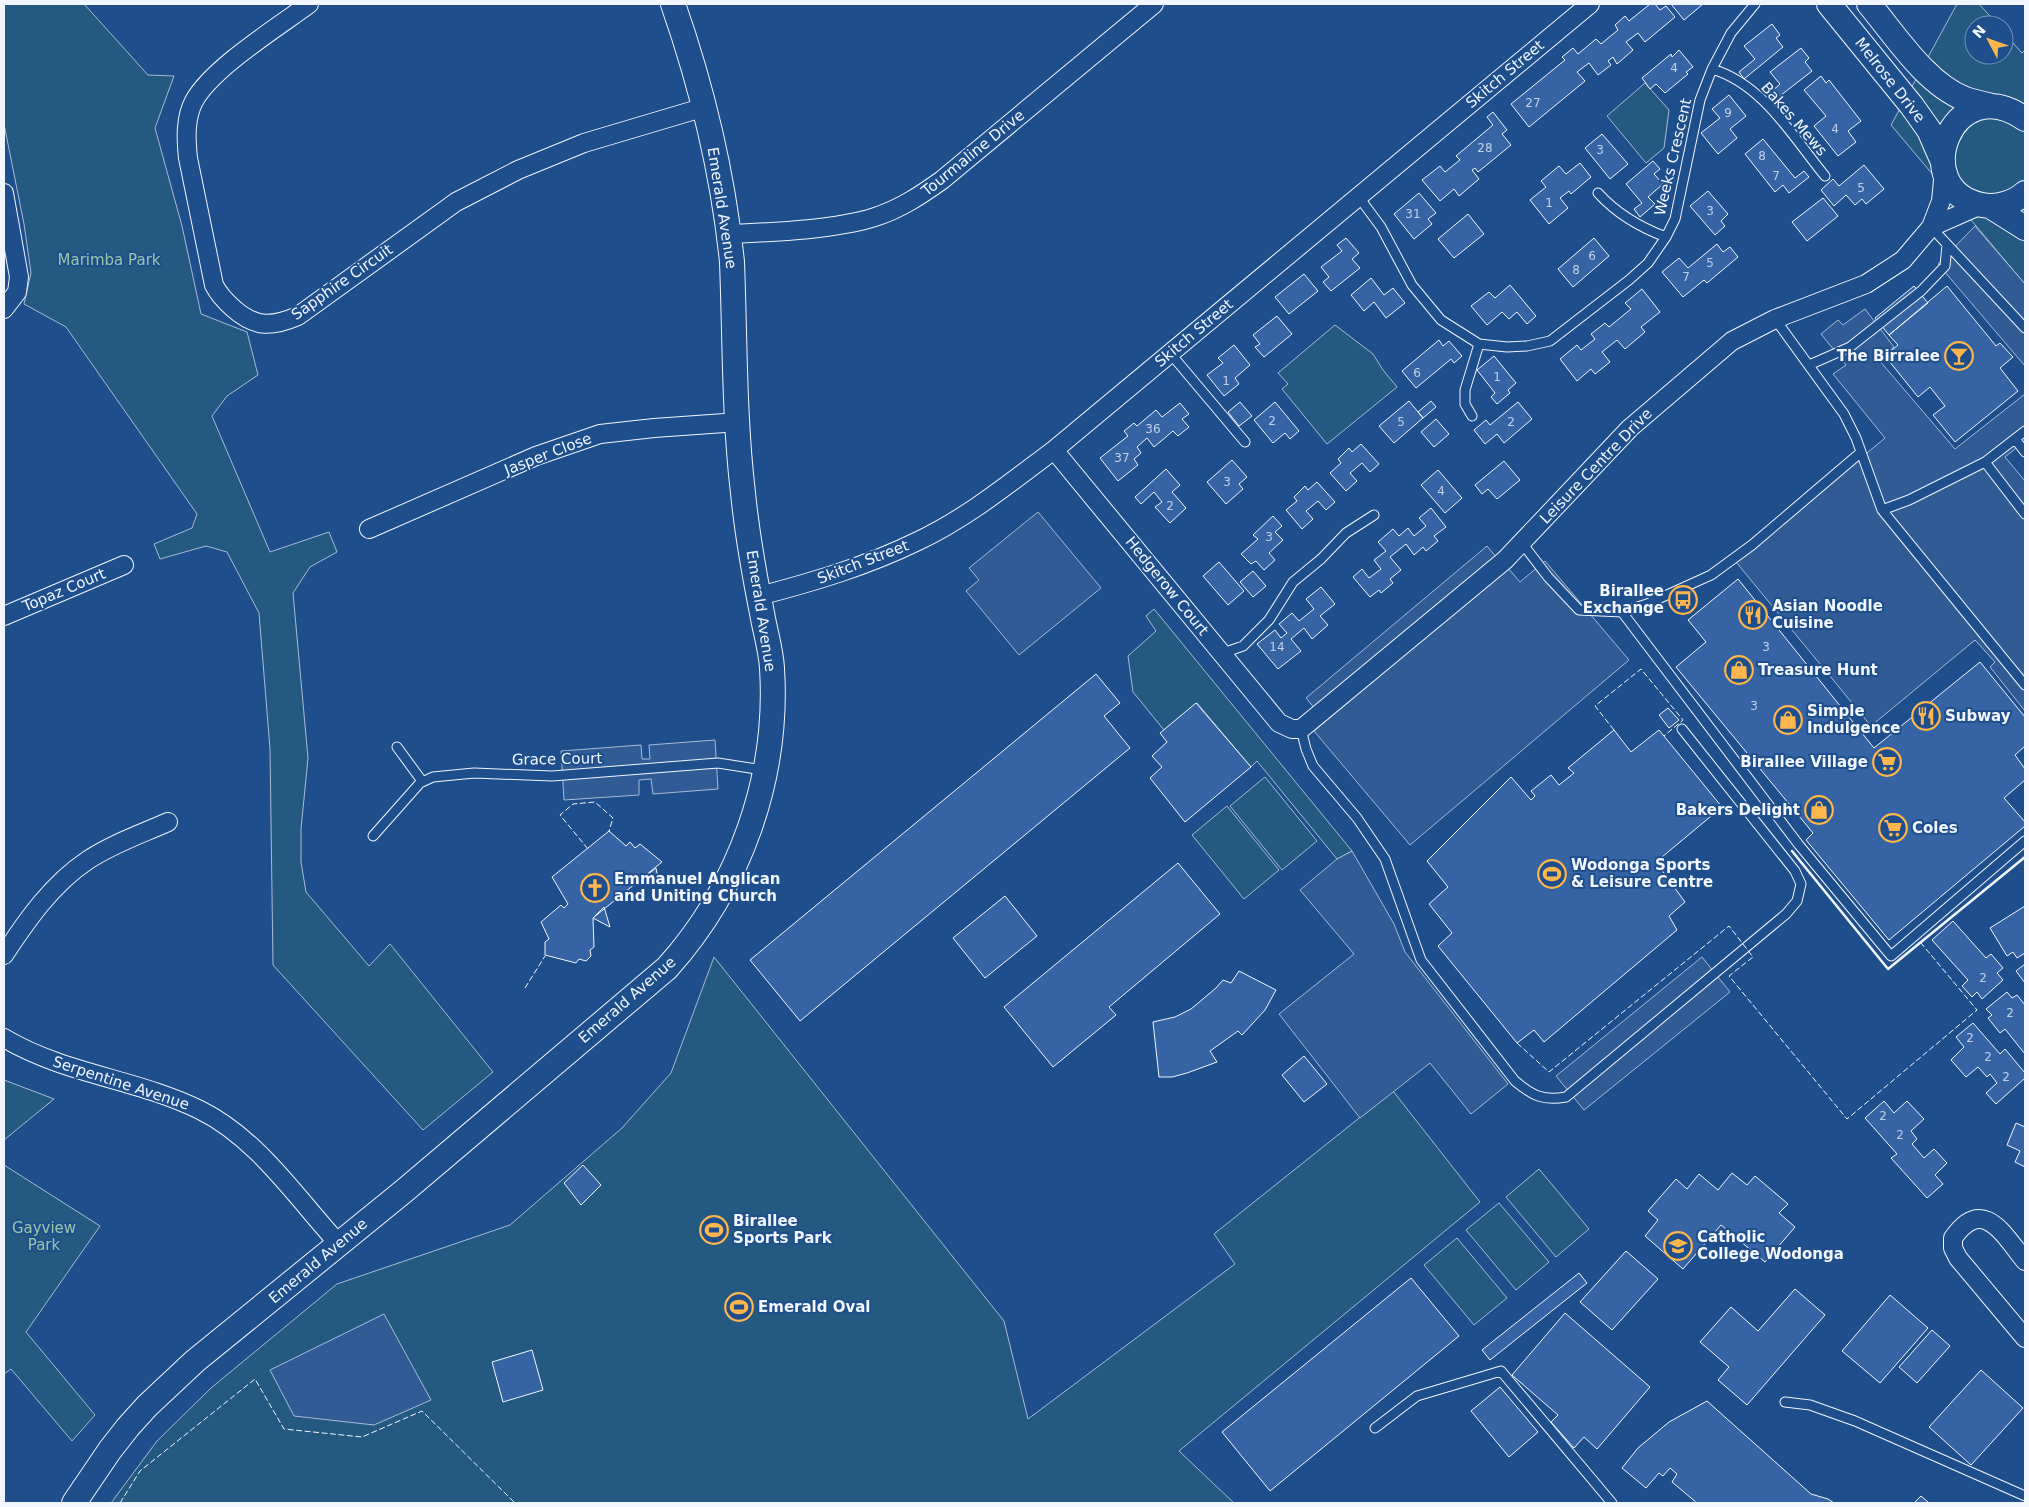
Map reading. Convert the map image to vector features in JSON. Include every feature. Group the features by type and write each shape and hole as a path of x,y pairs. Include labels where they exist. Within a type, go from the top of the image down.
{"street":[{"name":"Sapphire Circuit","path":"309,4 238,56 212,78 194,101 187,124 188,158 214,285 225,301 246,319 256,323 285,322 298,316 456,202 518,170 584,143 705,107"},
{"name":"Emerald Avenue","path":"74,1503 110,1450 148,1406 196,1361 338,1243 404,1191 650,984 677,957 710,910 731,872 759,798 766,770 772,716 772,667 742,493 732,262 729,234 705,107 694,64 673,4"},
{"name":"Tourmaline Drive","path":"729,234 837,225 875,217 910,202 942,180 1154,4"},
{"name":"Skitch Street","path":"759,596 834,576 918,541 968,513 1054,450 1590,4"},
{"name":"Melrose Drive","path":"1829,4 1912,106 1929,130 1948,180 1962,196 1986,205"},
{"name":"Melrose Drive","path":"1869,4 1930,76 1947,90 1964,99 2007,105 2025,119"},
{"path":"1944,166 1943,148 1947,135 1965,114 1978,109 2007,105"},
{"name":"Leisure Centre Drive","path":"1301,729 1505,560 1554,506 1630,428 1732,340 1775,319 1866,284 1903,260 1931,227 1941,201 1944,166"},
{"path":"1986,205 2006,204 2020,198 2025,193"},
{"path":"4,194 20,276 17,292 4,309"},
{"path":"1986,205 2025,228"},
{"name":"Leisure Centre Drive","path":"1931,227 1986,205"},
{"name":"Jasper Close","path":"369,529 536,456 600,434 738,422"},
{"name":"Hedgerow Court","path":"1054,450 1279,724 1292,729 1301,729"},
{"name":"Topaz Court","path":"4,616 124,565"},
{"path":"4,955 33,913 70,874 88,860 168,822"},
{"name":"Serpentine Avenue","path":"4,1038 43,1058 134,1084 201,1110 266,1159 338,1243"},
{"path":"2025,1261 2000,1231 1985,1219 1968,1220 1953,1238 1953,1248 1958,1258 2025,1338"}],"lane":[{"name":"Weeks Crescent","path":"1358,196 1381,227 1412,285 1441,320 1479,344 1507,347 1527,346 1550,341 1648,263 1666,237 1675,219 1700,100 1712,69 1731,33 1755,4"},
{"name":"Bakes Mews","path":"1712,69 1726,73 1753,90 1773,111 1825,176"},
{"path":"1598,193 1611,208 1641,228 1666,237"},
{"path":"1931,227 2025,328"},
{"path":"1809,365 1850,347 1921,291 1945,266 1947,245"},
{"path":"1775,319 1844,414 1856,438 1882,510 2025,685"},
{"path":"1472,416 1465,404 1465,390 1479,344"},
{"path":"1170,353 1245,442"},
{"path":"1882,510 1909,500 1985,462 2025,431"},
{"path":"2015,439 2025,452"},
{"path":"1522,543 1548,577 1579,610 1622,612 1647,604 1711,575 1752,545 1860,452"},
{"path":"1985,462 2025,514"},
{"path":"1223,654 1243,646 1269,620 1293,582 1321,560 1346,533 1374,515"},
{"path":"1622,612 1799,845 1891,956 2025,841"},
{"path":"1301,729 1313,766 1357,818 1385,859 1421,960 1515,1081 1533,1094 1551,1100 1566,1098 1786,914 1796,900 1801,884 1795,871 1682,729"},
{"path":"373,836 422,781 397,747"},
{"name":"Grace Court","path":"422,781 433,777 474,773 552,776 718,763 766,770"},
{"path":"1375,1428 1417,1396 1501,1371 1612,1503"},
{"path":"1785,1402 1810,1405 1855,1421 2025,1496"}],"green space":[{"name":"Marimba Park","path":"4,4 84,4 148,75 174,76 155,128 182,226 201,314 247,332 258,375 227,396 212,416 270,552 329,532 337,552 310,567 293,593 308,758 301,829 301,862 306,892 369,966 390,944 493,1072 423,1130 273,965 270,749 259,613 227,552 206,546 160,559 154,544 192,528 197,514 66,327 24,304 31,273 24,224 4,124"},
{"path":"1957,4 1979,4 1989,15 1964,15 1964,65 2014,65 2014,44 2022,53 2025,50 2025,284 1891,125"},
{"path":"1645,83 1669,110 1664,148 1646,163 1607,116"},
{"path":"1335,325 1373,354 1397,387 1327,444 1282,389 1288,384 1278,373"},
{"path":"1154,609 1352,851 1337,859 1257,761 1251,767 1197,703 1164,730 1133,692 1128,656 1156,631 1146,616"},
{"path":"1265,777 1317,841 1282,870 1230,806"},
{"path":"1227,806 1279,870 1244,899 1192,835"},
{"name":"Birallee Sports Park","path":"714,957 1004,1321 1028,1419 1235,1264 1214,1234 1393,1091 1480,1202 1179,1451 1234,1503 111,1503 157,1441 211,1388 337,1284 510,1225 622,1128 671,1073"},
{"path":"4,1080 54,1099 4,1140"},
{"name":"Gayview Park","path":"4,1165 100,1226 26,1332 95,1415 72,1441 11,1369 4,1374"},
{"path":"1539,1169 1589,1229 1556,1257 1506,1197"},
{"path":"1499,1203 1549,1262 1516,1290 1466,1230"},
{"path":"1457,1238 1507,1298 1474,1325 1424,1265"}],"shaded area":[{"path":"1975,226 2025,284 2025,366 1938,264"},
{"path":"1865,309 1894,347 1879,360 1955,449 2025,394 2025,441 2005,457 2025,481 2025,711 1990,667 1995,662 1975,640 1871,726 1736,562 1885,438 1833,374 1846,365 1821,334 1838,320 1843,325"},
{"path":"1038,512 1101,588 1019,655 966,591 979,580 969,568"},
{"path":"1487,546 1497,558 1316,710 1306,698"},
{"path":"1545,561 1629,660 1410,845 1314,731 1508,568 1520,582"},
{"path":"715,740 718,789 653,794 651,779 639,780 639,795 564,800 561,751 641,745 642,759 650,759 649,745"},
{"path":"1352,851 1394,924 1405,952 1508,1084 1471,1114 1430,1063 1360,1118 1279,1014 1354,954 1300,890 1337,859"},
{"path":"1702,957 1730,992 1584,1110 1556,1076"},
{"path":"384,1314 431,1400 374,1425 294,1416 270,1370"}],"building":[{"path":"1650,4 1655,4 1660,10 1666,6 1675,17 1645,42 1638,33 1626,42 1633,50 1617,64 1613,57 1608,61 1611,65 1598,75 1589,63 1577,72 1585,81 1529,127 1511,104 1565,60 1562,57 1573,48 1578,54 1596,39 1601,44 1618,30 1615,25 1625,16 1629,21"},
{"path":"1671,4 1703,4 1684,20"},
{"path":"1772,24 1780,35 1776,38 1783,47 1744,79 1739,72 1755,59 1744,46"},
{"path":"1801,48 1809,58 1805,62 1812,71 1776,99 1771,92 1780,84 1770,72"},
{"path":"1679,50 1693,67 1686,72 1688,74 1665,93 1656,84 1650,89 1642,78 1671,54 1672,57"},
{"path":"1821,76 1826,83 1829,80 1861,121 1848,131 1856,142 1838,156 1814,126 1826,116 1804,90"},
{"path":"1729,95 1746,116 1730,129 1737,138 1718,154 1701,133 1720,118 1712,109"},
{"path":"1493,112 1507,130 1502,134 1511,145 1478,172 1475,168 1472,170 1479,179 1459,196 1454,189 1440,201 1422,180 1440,166 1445,172 1460,160 1456,156 1493,125 1487,117"},
{"path":"1602,134 1628,164 1610,179 1585,148"},
{"path":"1763,139 1795,178 1804,171 1809,177 1789,193 1783,185 1775,192 1745,154"},
{"path":"1653,161 1660,169 1654,174 1663,184 1648,197 1655,204 1640,217 1634,209 1642,203 1626,184"},
{"path":"1580,163 1591,177 1571,194 1569,191 1560,198 1568,208 1549,224 1530,200 1546,187 1541,181 1559,166 1566,174"},
{"path":"1864,165 1884,189 1866,204 1862,199 1855,205 1846,195 1834,206 1821,190 1833,179 1839,186"},
{"path":"1708,191 1728,214 1721,221 1725,226 1715,235 1690,206"},
{"path":"1419,193 1436,213 1428,219 1432,224 1414,239 1394,214"},
{"path":"1823,198 1838,216 1807,241 1792,222"},
{"path":"1468,214 1484,234 1454,258 1438,239"},
{"path":"1346,238 1359,253 1352,259 1360,268 1331,291 1323,282 1329,277 1321,267 1342,251 1337,245"},
{"path":"1594,238 1609,256 1573,287 1558,269"},
{"path":"1717,244 1723,252 1730,247 1738,257 1707,283 1704,280 1683,297 1662,272 1679,258 1688,268"},
{"path":"1304,274 1318,291 1289,314 1275,297"},
{"path":"1371,278 1384,295 1393,288 1405,303 1386,318 1374,302 1364,311 1351,295"},
{"path":"1510,285 1536,316 1527,324 1517,312 1509,319 1502,312 1487,325 1471,306 1489,292 1495,298"},
{"path":"1914,286 1928,303 1889,335 1875,318"},
{"path":"1947,286 1996,346 2000,343 2013,357 2000,368 2018,391 1955,442 1933,415 1945,406 1930,387 1918,397 1885,356 1898,345 1889,335"},
{"path":"1642,289 1660,312 1641,327 1645,332 1625,349 1617,340 1602,352 1610,362 1595,374 1591,369 1577,381 1560,359 1577,345 1581,350 1595,339 1591,334 1605,323 1609,327 1631,309 1625,303"},
{"path":"1277,316 1292,334 1264,357 1255,347 1260,344 1253,335"},
{"path":"1439,340 1443,346 1449,341 1462,356 1454,363 1451,359 1416,388 1402,371"},
{"path":"1234,345 1250,365 1235,378 1239,384 1224,396 1207,375 1223,363 1218,358"},
{"path":"1494,356 1516,383 1508,390 1510,393 1497,404 1491,397 1495,393 1477,370"},
{"path":"1409,401 1423,418 1394,443 1379,426"},
{"path":"1431,401 1436,407 1423,418 1418,412"},
{"path":"1240,402 1252,416 1239,426 1228,412"},
{"path":"1275,402 1299,431 1290,439 1285,433 1273,443 1254,420"},
{"path":"1518,402 1532,419 1504,443 1497,434 1485,444 1474,430 1486,420 1490,425"},
{"path":"1180,403 1189,414 1182,419 1189,427 1178,436 1173,431 1154,447 1147,438 1137,447 1141,453 1134,459 1138,465 1118,481 1100,458 1128,436 1124,431 1134,423 1137,426 1156,410 1162,417"},
{"path":"1436,419 1449,434 1434,447 1421,432"},
{"path":"1361,444 1379,464 1370,472 1362,463 1350,473 1357,481 1346,491 1330,473 1341,463 1338,459 1349,448 1352,452"},
{"path":"1232,460 1247,477 1239,484 1243,489 1226,504 1207,482"},
{"path":"1504,461 1520,480 1497,499 1488,489 1482,494 1475,485"},
{"path":"1166,469 1180,485 1172,492 1186,508 1170,523 1155,507 1162,502 1154,492 1141,504 1135,497"},
{"path":"1438,470 1462,498 1445,513 1421,485"},
{"path":"1317,482 1335,502 1326,510 1318,501 1306,511 1313,519 1302,529 1286,510 1297,501 1294,497 1305,486 1308,490"},
{"path":"1431,508 1446,527 1434,536 1438,541 1426,551 1423,547 1414,555 1406,544 1390,557 1401,570 1390,579 1393,583 1381,593 1379,590 1370,597 1353,577 1362,569 1369,578 1381,569 1374,560 1386,551 1378,542 1393,529 1399,536 1408,528 1414,536 1426,526 1419,518"},
{"path":"1273,516 1282,526 1275,532 1283,540 1269,553 1275,560 1264,570 1256,561 1251,564 1241,554 1258,539 1253,535"},
{"path":"1219,562 1244,591 1228,605 1203,576"},
{"path":"1253,571 1266,586 1253,597 1240,582"},
{"name":"Birallee Village","path":"1738,579 1874,748 1980,662 2025,717 2025,746 2015,755 2025,769 2025,780 2004,798 2025,822 2025,826 1889,940 1806,840 1813,833 1676,667 1706,642 1688,620"},
{"path":"1321,587 1335,604 1320,616 1328,625 1312,639 1304,628 1291,639 1301,651 1278,669 1257,644 1275,630 1281,638 1287,633 1279,624 1292,613 1299,621 1314,609 1306,599"},
{"path":"1096,674 1120,703 1104,716 1130,748 800,1021 750,960"},
{"path":"1196,703 1251,767 1185,822 1150,778 1162,767 1152,756 1167,742 1160,733"},
{"path":"1668,708 1679,720 1669,728 1659,715"},
{"name":"Wodonga Sports & Leisure Centre","path":"1614,730 1631,752 1659,730 1722,807 1656,862 1685,902 1669,916 1677,930 1544,1042 1534,1030 1517,1043 1438,946 1452,933 1429,904 1448,887 1427,861 1511,777 1531,800 1535,796 1531,791 1551,775 1559,785 1574,773 1568,768"},
{"name":"Emmanuel Anglican and Uniting Church","path":"609,831 626,846 630,842 635,848 640,844 662,862 593,918 594,947 590,950 591,956 586,961 579,959 576,963 545,955 545,942 549,939 541,922 561,905 564,908 568,904 552,877"},
{"path":"1178,863 1220,914 1109,1007 1116,1015 1053,1067 1004,1007"},
{"path":"656,868 658,879 647,875"},
{"path":"1005,896 1037,936 985,978 953,938"},
{"path":"2025,906 2025,953 2017,958 2013,952 2007,956 1990,928"},
{"path":"604,907 610,927 593,918"},
{"path":"1953,921 1986,958 1991,954 2003,968 1997,973 2003,980 1982,999 1977,992 1972,997 1962,986 1968,980 1932,940"},
{"path":"2025,964 2025,983 2016,971"},
{"path":"1239,971 1276,990 1265,1010 1242,1035 1238,1031 1210,1051 1217,1062 1172,1077 1159,1077 1153,1022 1175,1017 1191,1009 1223,980 1231,983"},
{"path":"2007,992 2012,998 2017,995 2025,1005 2025,1054 2005,1029 2000,1033 1988,1018 1992,1015 1986,1009"},
{"path":"1973,1023 2000,1054 2005,1049 2025,1073 2025,1078 1996,1104 1986,1093 1997,1083 1990,1074 1987,1077 1978,1067 1966,1077 1951,1060 1964,1047 1956,1037"},
{"path":"1304,1056 1327,1084 1304,1102 1282,1075"},
{"path":"1884,1101 1894,1113 1907,1101 1924,1119 1911,1131 1917,1139 1912,1144 1924,1158 1934,1149 1947,1163 1935,1175 1943,1184 1927,1198 1891,1158 1897,1154 1865,1118"},
{"path":"2016,1123 2025,1127 2025,1167 2015,1162 2020,1151 2007,1145"},
{"path":"583,1165 601,1185 581,1205 564,1183"},
{"path":"1732,1173 1747,1185 1755,1176 1788,1204 1779,1213 1795,1227 1765,1262 1721,1225 1683,1269 1645,1236 1658,1220 1648,1211 1676,1179 1687,1189 1699,1174 1718,1190"},
{"path":"1626,1251 1658,1279 1612,1330 1580,1302"},
{"path":"1579,1273 1587,1283 1490,1360 1482,1350"},
{"path":"1411,1278 1459,1336 1270,1491 1222,1432"},
{"path":"1795,1289 1825,1315 1747,1405 1718,1380 1729,1367 1700,1342 1731,1307 1758,1331"},
{"path":"1890,1295 1928,1328 1880,1383 1842,1351"},
{"path":"1565,1313 1650,1387 1597,1449 1584,1437 1574,1448 1551,1422 1558,1415 1512,1375"},
{"path":"1932,1330 1950,1346 1917,1383 1899,1367"},
{"path":"532,1350 543,1390 503,1402 492,1362"},
{"path":"1981,1370 2023,1408 1971,1465 1929,1427"},
{"path":"1500,1387 1538,1432 1509,1457 1471,1411"},
{"path":"1707,1401 1811,1494 1828,1499 1834,1503 1697,1503 1672,1482 1677,1474 1670,1468 1663,1476 1659,1473 1646,1488 1622,1468 1638,1448 1669,1422"},
{"path":"1921,1496 1929,1503 1914,1503"}],"fence":[{"path":"1614,730 1595,706 1641,669 1683,720 1664,736"},
{"path":"588,849 560,815 573,804 595,802 613,818 609,831"},
{"path":"1517,1043 1549,1072 1729,926 1753,957 1729,976 1847,1119 1977,1010 1921,943"},
{"path":"525,988 545,956"},
{"path":"120,1503 140,1471 255,1379 284,1429 362,1437 422,1411 515,1503"}],"wall":[{"path":"1792,851 1888,969 2025,857"}],"place":[{"name":"The Birralee","path":"1959,356"},
{"name":"Birallee Exchange","path":"1683,600"},
{"name":"Asian Noodle Cuisine","path":"1753,615"},
{"name":"Treasure Hunt","path":"1739,670"},
{"name":"Subway","path":"1926,716"},
{"name":"Simple Indulgence","path":"1788,720"},
{"name":"Birallee Village","path":"1887,762"},
{"name":"Bakers Delight","path":"1819,810"},
{"name":"Coles","path":"1893,828"},
{"name":"Wodonga Sports & Leisure Centre","path":"1552,874"},
{"name":"Emmanuel Anglican and Uniting Church","path":"595,888"},
{"name":"Birallee Sports Park","path":"714,1230"},
{"name":"Catholic College Wodonga","path":"1678,1246"},
{"name":"Emerald Oval","path":"739,1307"}]}
